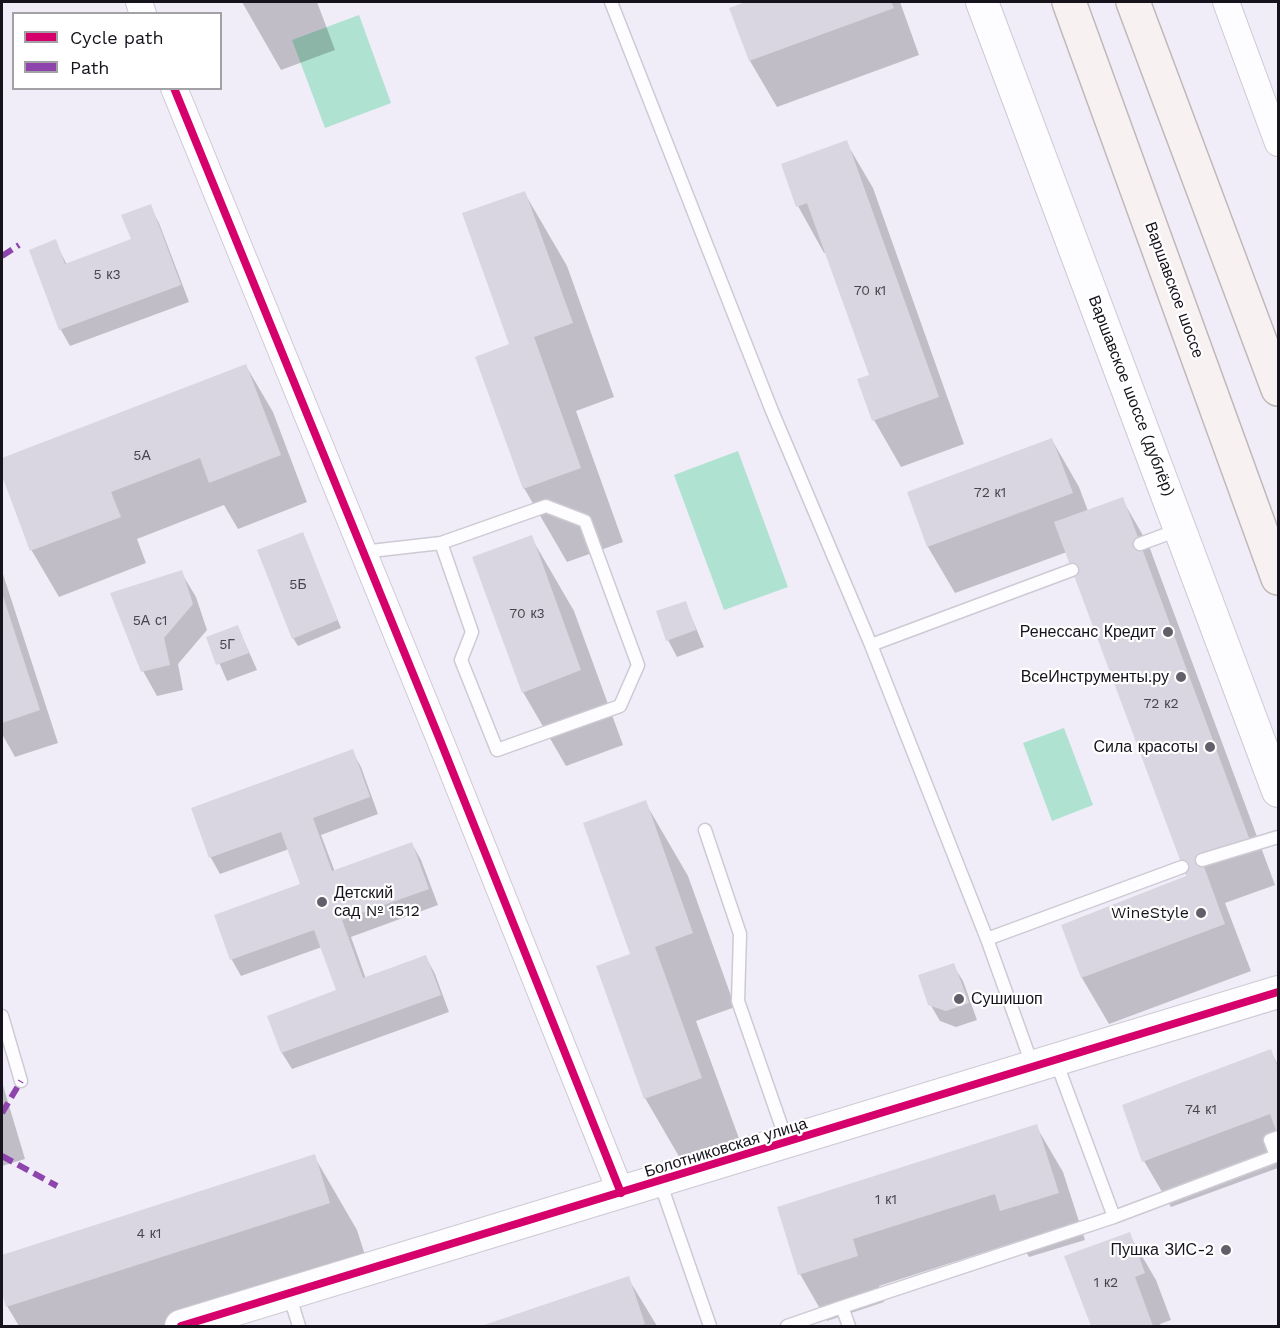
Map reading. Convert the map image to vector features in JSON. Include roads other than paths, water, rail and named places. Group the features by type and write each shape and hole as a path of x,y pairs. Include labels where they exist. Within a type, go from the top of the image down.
{"main road":[{"name":"Варшавское шоссе","path":"1069,2 1278,578"},
{"path":"1135,3 1278,389"}],"street":[{"name":"Варшавское шоссе (дублёр)","path":"982,2 1278,791"},
{"path":"1226,2 1278,143"},
{"path":"175,90 621,1193"},
{"name":"Болотниковская улица","path":"181,1326 1278,992"}],"lane":[{"path":"611,2 772,411 872,645 987,939 1114,1217"},
{"path":"362,552 441,543 546,506 585,521 638,665 620,705 496,750 461,660 472,632 441,543"},
{"path":"1140,544 1180,529"},
{"path":"872,645 1072,570"},
{"path":"705,830 740,934 738,1001 787,1143"},
{"path":"1202,860 1278,837"},
{"path":"987,939 1182,867"},
{"path":"2,1016 21,1081"},
{"path":"787,1326 1277,1160 1270,1140 1278,1137"},
{"path":"660,1182 710,1326"},
{"path":"289,1294 299,1326"},
{"path":"842,1308 849,1326"}],"place":[{"name":"Ренессанс Кредит","path":"1168,632"},
{"name":"ВсеИнструменты.ру","path":"1181,677"},
{"name":"Сила красоты","path":"1210,747"},
{"name":"Детский сад № 1512","path":"322,902"},
{"name":"WineStyle","path":"1201,913"},
{"name":"Сушишоп","path":"959,999"},
{"name":"Пушка ЗИС-2","path":"1226,1250"}]}
